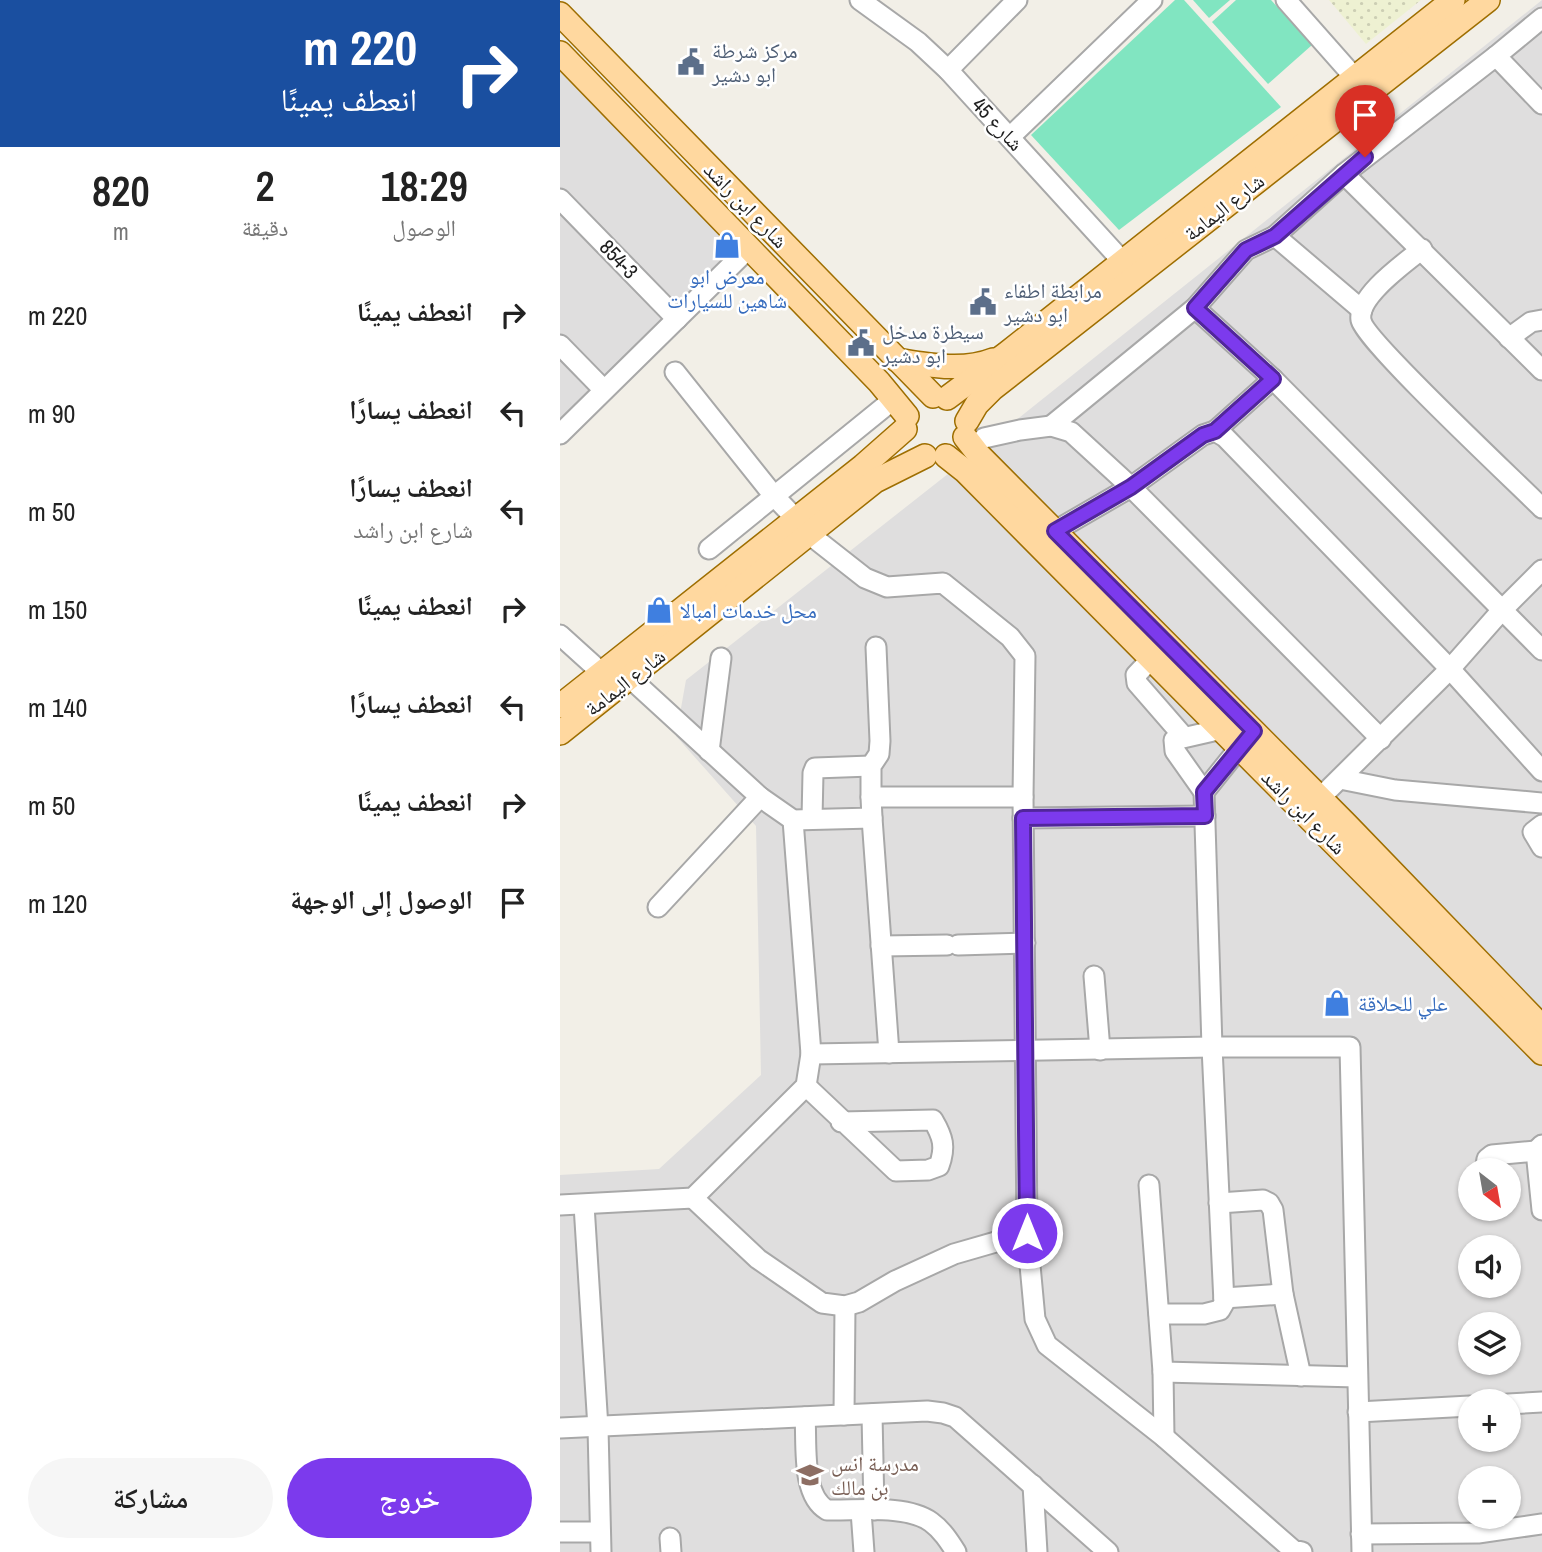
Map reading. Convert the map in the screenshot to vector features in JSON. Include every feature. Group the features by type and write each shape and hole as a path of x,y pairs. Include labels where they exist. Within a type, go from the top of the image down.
{"main road":[{"name":"شارع اليمامة","path":"940,397 1006,354 1453,0"},
{"name":"شارع اليمامة","path":"972,432 977,404 992,389 1488,0"},
{"name":"شارع ابن راشد","path":"560,14 897,360 940,397"},
{"name":"شارع ابن راشد","path":"560,53 750,247 902,415"},
{"path":"897,360 944,367 963,366 989,362 1006,354"},
{"path":"940,397 960,407 972,432 958,449 935,456 910,443 902,415 915,404 940,397"},
{"name":"شارع اليمامة","path":"560,733 630,678 802,527 902,415"},
{"name":"شارع ابن راشد","path":"972,432 993,469 1055,531 1246,739 1542,1053"},
{"name":"شارع اليمامة","path":"560,706 802,527 875,481 935,456"},
{"name":"شارع ابن راشد","path":"935,456 965,471 1222,729 1246,739 1320,798 1542,1027"}],"street":[{"path":"948,69 1017,0"},
{"path":"1010,137 1152,0"},
{"path":"1286,0 1355,78"},
{"name":"شارع 45","path":"870,2 948,69 1123,262"},
{"path":"1051,426 1195,308 1246,250 1275,236 1344,174 1542,18"},
{"path":"1496,56 1542,104"},
{"path":"1344,174 1542,370"},
{"name":"854-3","path":"560,199 677,319"},
{"path":"1275,236 1362,310"},
{"path":"560,434 750,247"},
{"path":"1422,249 1368,296 1361,320 1366,330 1393,361 1542,508"},
{"path":"1195,308 1273,379 1542,650"},
{"path":"1509,338 1531,321 1542,320"},
{"path":"560,345 604,390"},
{"path":"675,372 802,527 865,578 887,587 943,583 1010,637 1025,656 1023,818 1027,1233 1035,1319 1047,1345 1164,1437 1268,1530 1293,1550 1302,1552"},
{"path":"1055,531 1131,487 1203,435 1215,431 1273,379"},
{"path":"709,549 774,496 902,415"},
{"path":"972,432 1051,426 1071,432 1131,487 1381,739"},
{"path":"1215,431 1225,437 1450,669 1542,771"},
{"path":"1320,798 1450,669 1542,570"},
{"path":"560,635 602,673"},
{"path":"876,647 880,741 878,754 871,766 871,797 889,1053"},
{"path":"709,751 722,658"},
{"path":"1152,658 1136,675 1137,683 1184,737"},
{"path":"630,678 760,797 802,820 872,818"},
{"path":"1159,1314 1204,1314 1220,1310 1224,1298 1204,792 1173,745 1174,740 1222,729"},
{"path":"1204,792 1246,739"},
{"path":"560,1205 693,1198 806,1086 811,1054 802,820 815,768 871,766"},
{"path":"1340,779 1395,790 1542,803"},
{"path":"658,907 760,797"},
{"path":"871,797 1023,797"},
{"path":"1023,818 1205,816"},
{"path":"1542,825 1532,832 1542,847"},
{"path":"881,946 1025,943"},
{"path":"1094,976 1100,1050"},
{"path":"811,1054 1350,1047 1362,1543 1478,1533 1542,1524"},
{"path":"806,1086 841,1122 896,1171 928,1170 939,1166 945,1152 942,1136 933,1120 841,1122"},
{"path":"1488,1158 1492,1155 1539,1148 1542,1210"},
{"path":"1149,1185 1163,1373 1164,1437"},
{"path":"693,1198 758,1259 822,1303 845,1306 859,1302 895,1281 954,1254 1027,1233"},
{"path":"1219,1203 1263,1200 1269,1203 1275,1217 1283,1294 1301,1376"},
{"path":"584,1205 598,1428 601,1552"},
{"path":"1224,1298 1283,1294"},
{"path":"844,1415 845,1306"},
{"path":"1163,1373 1357,1377"},
{"path":"1521,1403 1542,1402"},
{"path":"1358,1412 1458,1407"},
{"path":"560,1428 927,1411 943,1413 955,1417 1108,1552"},
{"path":"864,1552 872,1414"},
{"path":"805,1417 809,1485 818,1505 827,1510 913,1513 942,1531 956,1552"},
{"path":"1033,1486 1037,1552"},
{"path":"560,1532 600,1532"}],"shaded area":[{"path":"1542,0 1542,1552 560,1552 560,1175 659,1169 761,1075 756,826 676,736 686,680"},
{"path":"560,72 735,249 560,421"}],"green space":[{"path":"1175,0 1184,0 1281,107 1119,230 1031,135"},
{"path":"1193,0 1230,0 1209,18"},
{"path":"1236,0 1271,0 1312,45 1268,84 1212,22"},
{"path":"1329,0 1421,0 1366,44"}],"place":[{"name":"مركز شرطة ابو دشير","path":"691,62"},
{"name":"معرض ابو شاهين للسيارات","path":"727,245"},
{"name":"مرابطة اطفاء ابو دشير","path":"983,302"},
{"name":"سيطرة مدخل ابو دشير","path":"861,343"},
{"name":"محل خدمات امبالا","path":"659,610"},
{"name":"علي للحلاقة","path":"1337,1003"},
{"name":"مدرسة انس بن مالك","path":"810,1475"}],"route":[{"path":"1027,1233 1023,818 1205,816 1204,792 1254,731 1055,531 1131,487 1203,435 1215,431 1273,379 1195,308 1246,250 1275,236 1365,157"}]}
